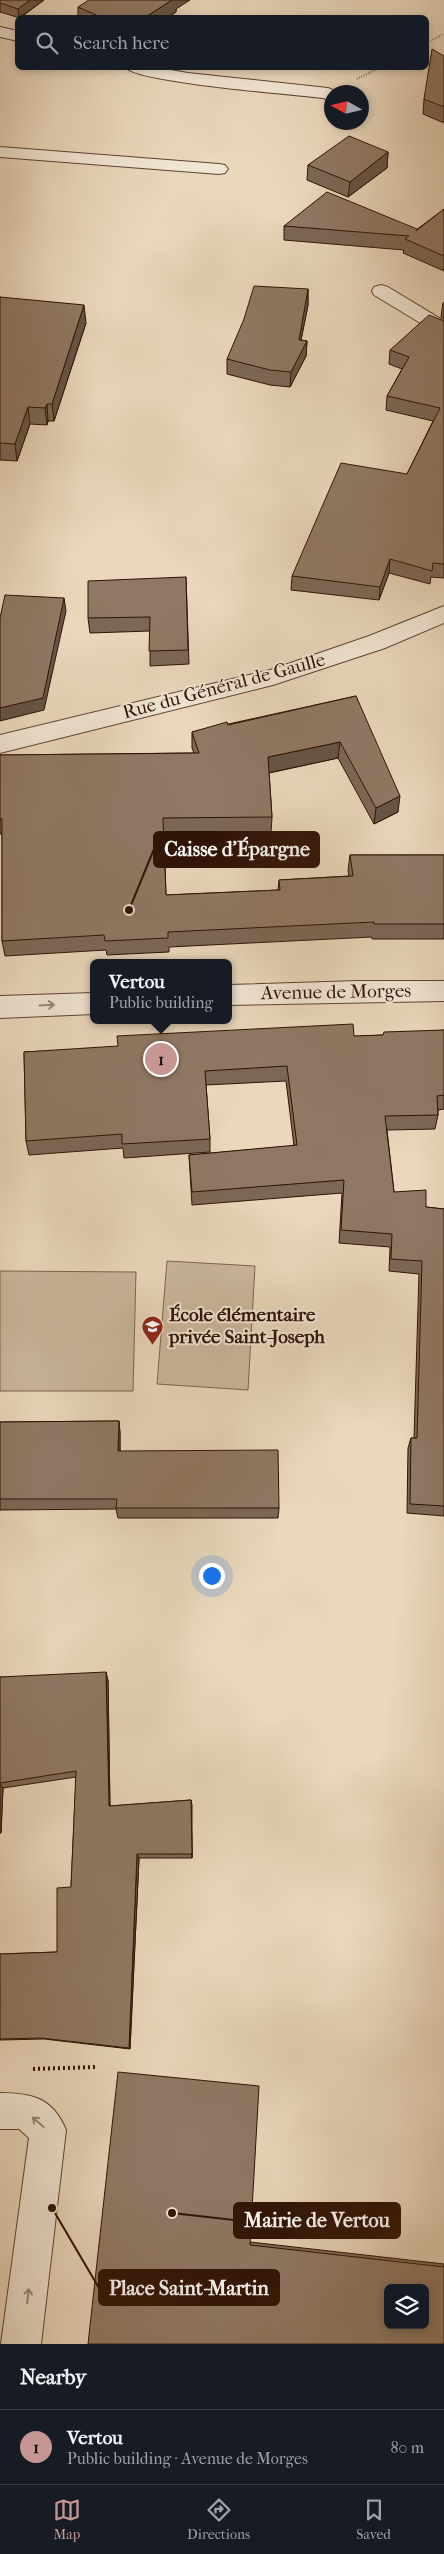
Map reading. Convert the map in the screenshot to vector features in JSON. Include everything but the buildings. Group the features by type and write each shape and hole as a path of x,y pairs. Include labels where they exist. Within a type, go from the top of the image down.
{"street":[{"path":"0,32 15,35"},
{"path":"146,70 188,78 324,93"},
{"path":"0,152 219,170"},
{"path":"381,291 444,328"},
{"name":"Rue du Général de Gaulle","path":"0,744 274,678 377,642 444,614"},
{"name":"Avenue de Morges","path":"232,996 358,990 444,991"},
{"path":"0,1008 90,1003"},
{"path":"0,2112 26,2111 48,2130 22,2344"}],"path":[{"path":"429,42 444,34"},
{"path":"29,2070 96,2067"}],"shaded area":[{"path":"167,1261 255,1266 248,1390 157,1384"},
{"path":"0,1271 136,1272 133,1391 0,1391"}],"place":[{"name":"Caisse d'Épargne","path":"129,910"},
{"name":"Vertou","path":"161,1059"},
{"name":"École élémentaire privée Saint-Joseph","path":"153,1345"},
{"name":"Place Saint-Martin","path":"52,2208"},
{"name":"Mairie de Vertou","path":"172,2213"}]}
